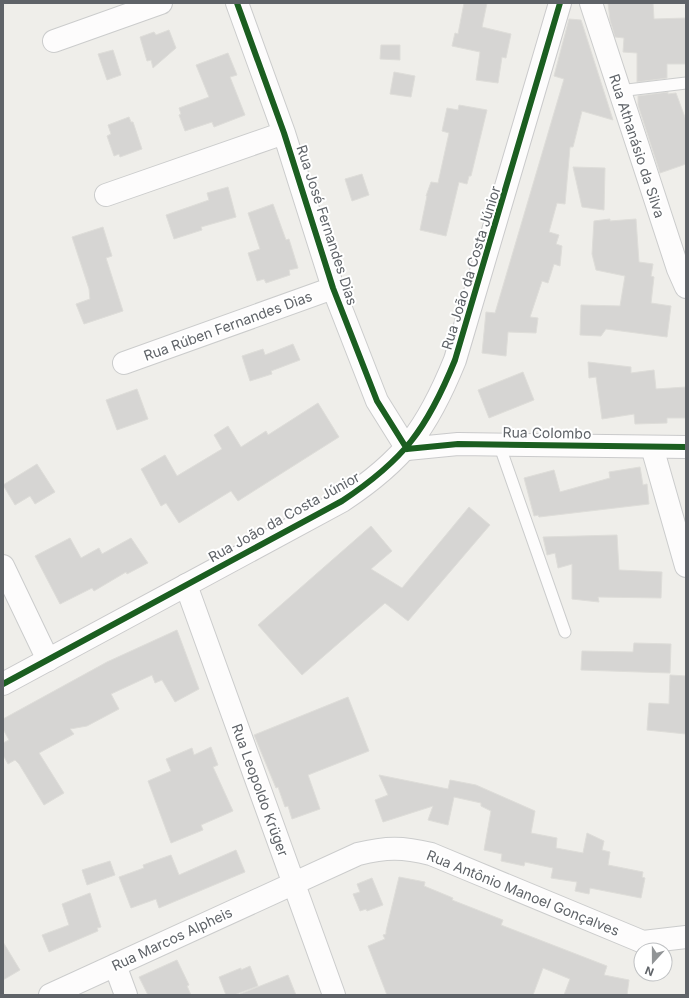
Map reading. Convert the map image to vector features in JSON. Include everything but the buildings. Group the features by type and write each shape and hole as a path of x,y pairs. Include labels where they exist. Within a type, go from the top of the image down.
{"street":[{"path":"54,41 161,3"},
{"name":"Rua José Fernandes Dias","path":"238,3 284,133 333,288 377,402 407,449"},
{"name":"Rua João da Costa Júnior","path":"3,684 342,501 371,481 407,449 430,416 455,360 560,3"},
{"name":"Rua Athanásio da Silva","path":"592,3 619,91 683,272"},
{"path":"106,195 284,133"},
{"name":"Rua Rúben Fernandes Dias","path":"124,364 333,288"},
{"name":"Rua Colombo","path":"407,449 452,444 686,447"},
{"path":"652,447 686,566"},
{"path":"3,566 48,660"},
{"name":"Rua Leopoldo Krüger","path":"186,585 334,995"},
{"name":"Rua Antônio Manoel Gonçalves","path":"293,883 358,854 380,848 412,849 431,854 643,942 686,937"},
{"name":"Rua Marcos Alpheis","path":"50,995 293,883"},
{"path":"114,965 126,995"}],"lane":[{"path":"619,91 686,83"},
{"path":"499,444 566,632"}],"cycle path":[{"path":"237,3 284,133 333,288 377,401 407,449"},
{"path":"3,684 342,501 364,486 398,457 423,424 445,384 455,360 560,3"},
{"path":"407,449 458,444 686,447"}]}
